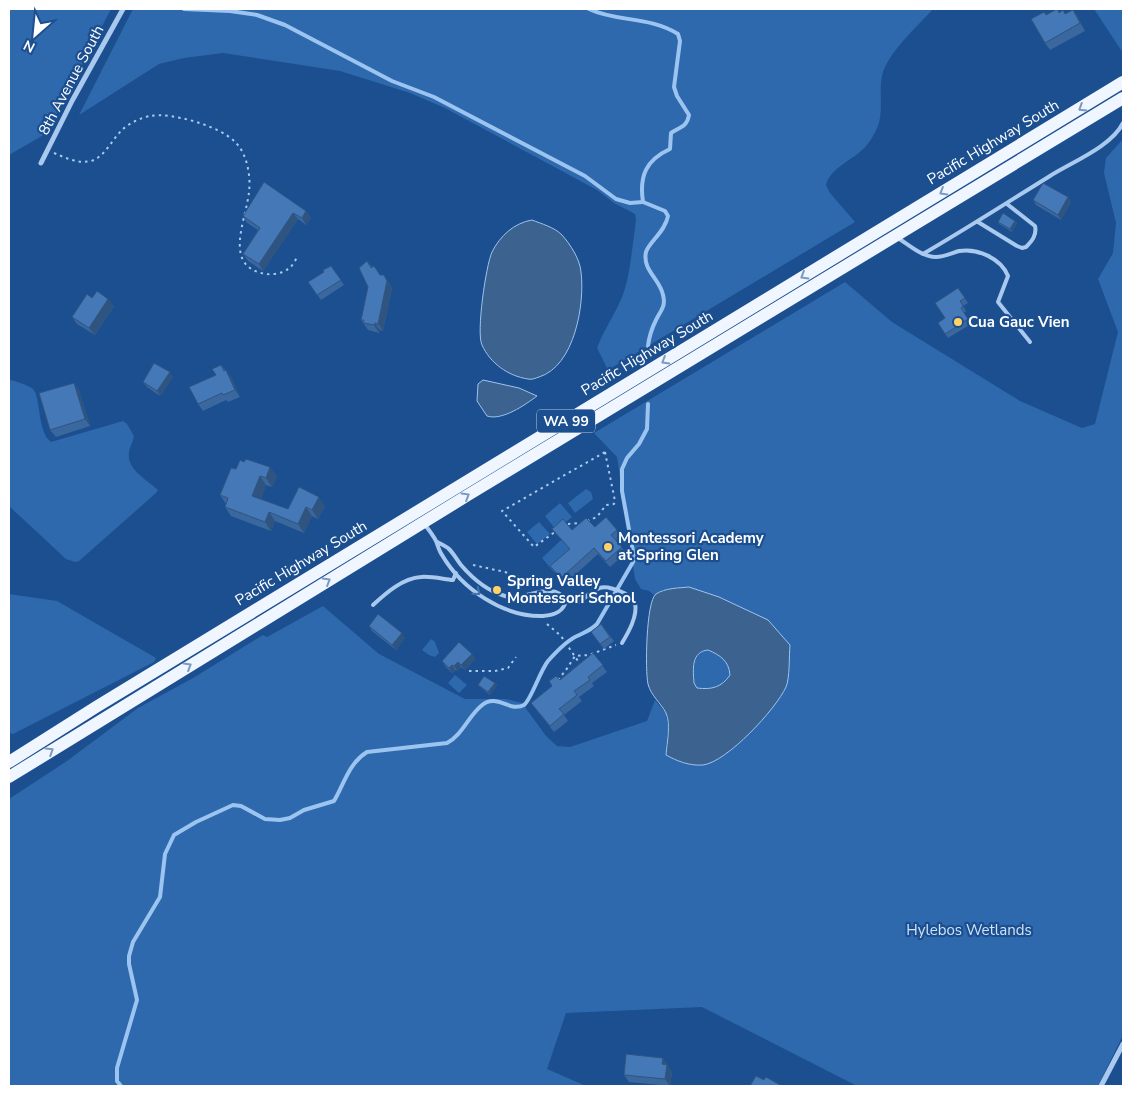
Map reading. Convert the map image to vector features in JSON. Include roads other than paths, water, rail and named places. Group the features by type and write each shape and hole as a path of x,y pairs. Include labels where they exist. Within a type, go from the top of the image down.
{"main road":[{"name":"Pacific Highway South","path":"9,762 439,493 1123,82"},
{"name":"Pacific Highway South","path":"9,777 424,522 1123,98"}],"street":[{"name":"8th Avenue South","path":"42,163 72,101 123,9"},
{"path":"1101,1086 1123,1044"}],"lane":[{"path":"923,254 1094,150 1116,133 1123,123"},
{"path":"978,222 1017,246 1026,247 1032,241 1036,232 1035,226 1007,204"},
{"path":"895,236 923,254 936,257 968,251 983,254 1002,265 1008,276 998,302 1030,342"},
{"path":"424,522 436,541 441,554 456,573 478,594 496,605 516,614 547,616 560,612 565,606 566,600"},
{"path":"436,541 449,549 460,564 481,585 495,594 510,598 522,597 547,590 555,591 566,600 580,602 601,586 612,588 631,597 635,604 632,627 622,643"},
{"path":"373,605 386,592 402,583 420,577 453,580 456,573"}],"waterway":[{"path":"184,9 230,11 257,15 285,25 392,81 434,97 585,176 616,199 630,203 643,202"},
{"path":"589,9 610,16 656,24 678,34 680,41 674,87 677,96 689,115 688,119 683,126 671,133 670,149 655,158 650,164 643,177 642,184 643,202 665,211 668,216 661,232 650,244 645,258 649,269 659,284 664,302 652,329 648,346"},
{"path":"121,1086 117,1081 117,1068 137,1000 129,956 133,942 160,897 165,854 174,835 196,822 233,805 241,806 265,819 280,820 290,818 304,810 334,801 351,768 367,752 447,743 457,735 476,710 487,702 498,702 513,707 524,705 551,658 573,638 590,630 597,624 633,562 634,557 622,491 622,469 627,458 639,444 647,429 648,404"}],"place":[{"name":"Cua Gauc Vien","path":"958,322"},
{"name":"Montessori Academy at Spring Glen","path":"608,547"},
{"name":"Spring Valley Montessori School","path":"497,590"}],"park label":[{"name":"Hylebos Wetlands","path":"969,930"}]}
